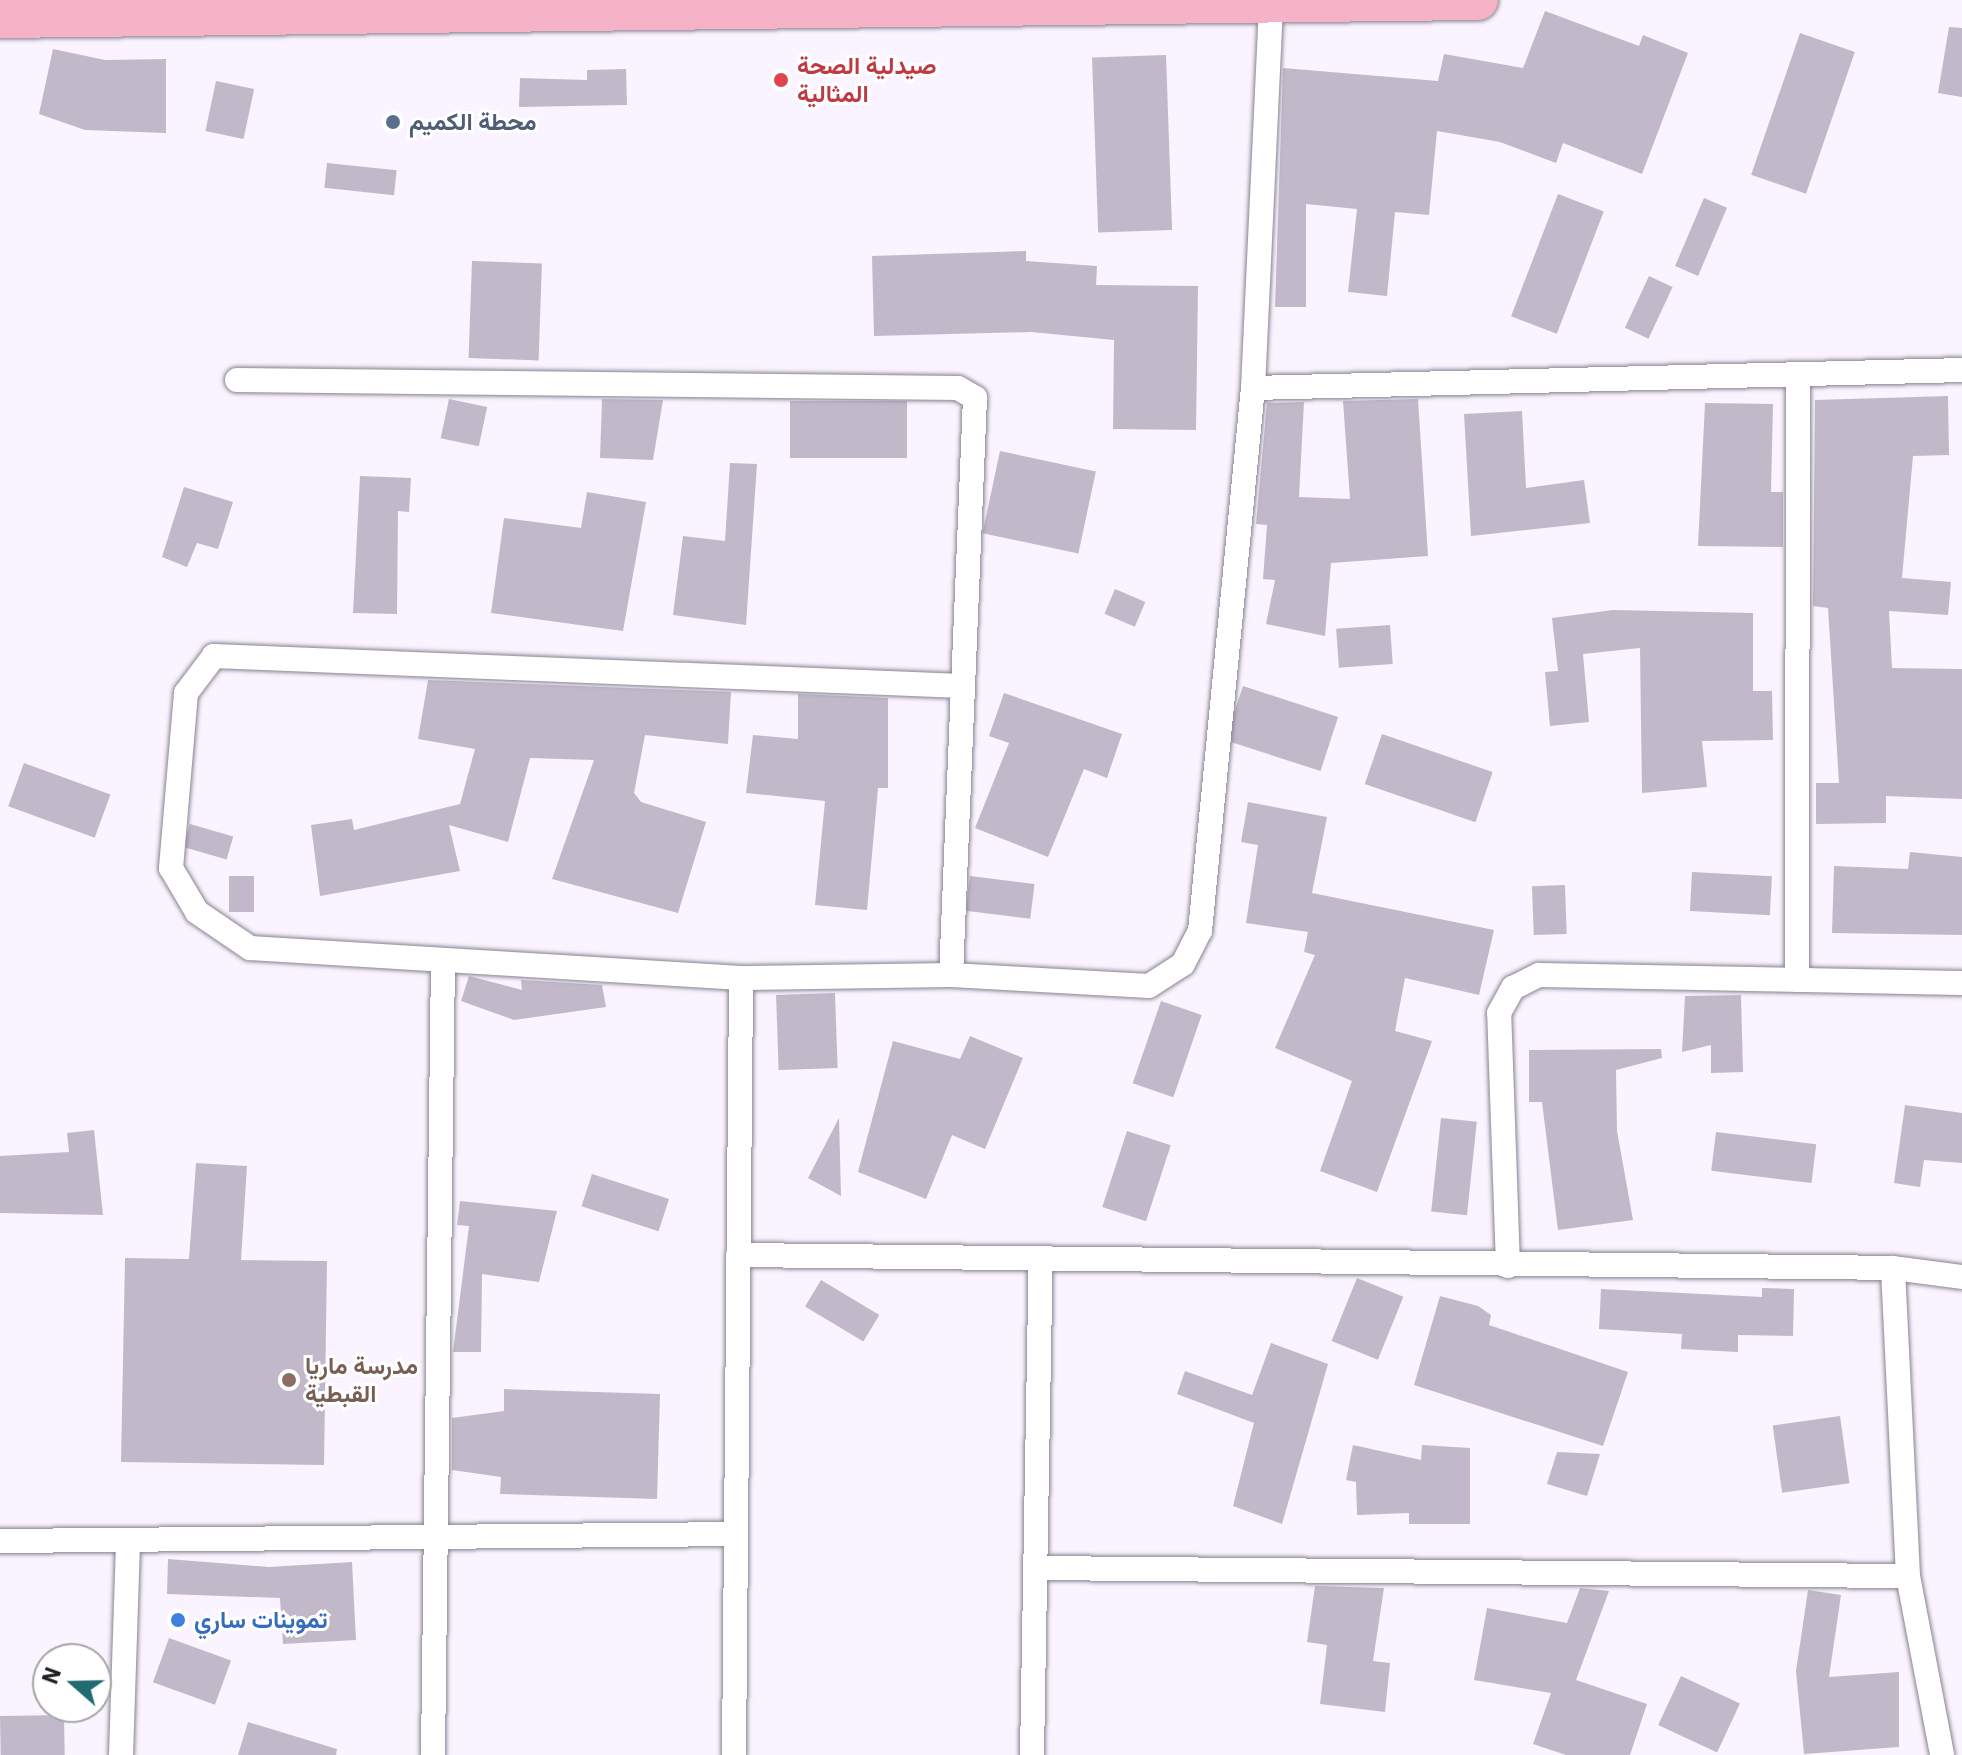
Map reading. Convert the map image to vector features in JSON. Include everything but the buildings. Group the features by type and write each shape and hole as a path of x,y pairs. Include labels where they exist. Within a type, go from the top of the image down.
{"highway":[{"path":"0,18 49,21 491,7 1478,0"},
{"path":"0,28 49,21"}],"street":[{"path":"962,686 214,656 186,693 171,822 171,868 197,912 250,948 443,964 491,959 741,978 951,975 1149,986 1183,964 1200,931 1253,388 1271,1"},
{"path":"1253,388 1962,370"},
{"path":"1797,980 1798,374"},
{"path":"237,380 958,388 975,398 978,422 962,686 951,975"},
{"path":"433,1755 432,1541 443,964"},
{"path":"1508,1266 1499,1013 1513,988 1539,975 1962,983"},
{"path":"734,1755 741,978"},
{"path":"738,1255 1893,1268 1962,1277"},
{"path":"1032,1755 1041,1259"},
{"path":"1893,1268 1908,1576 1942,1755"},
{"path":"0,1541 432,1541 736,1534"},
{"path":"121,1755 128,1542"},
{"path":"1035,1568 1908,1576"}],"place":[{"name":"صيدلية الصحة المثالية","path":"781,80"},
{"name":"محطة الكميم","path":"393,122"},
{"name":"مدرسة ماريا القبطية","path":"289,1380"},
{"name":"تموينات ساري","path":"178,1620"}]}
